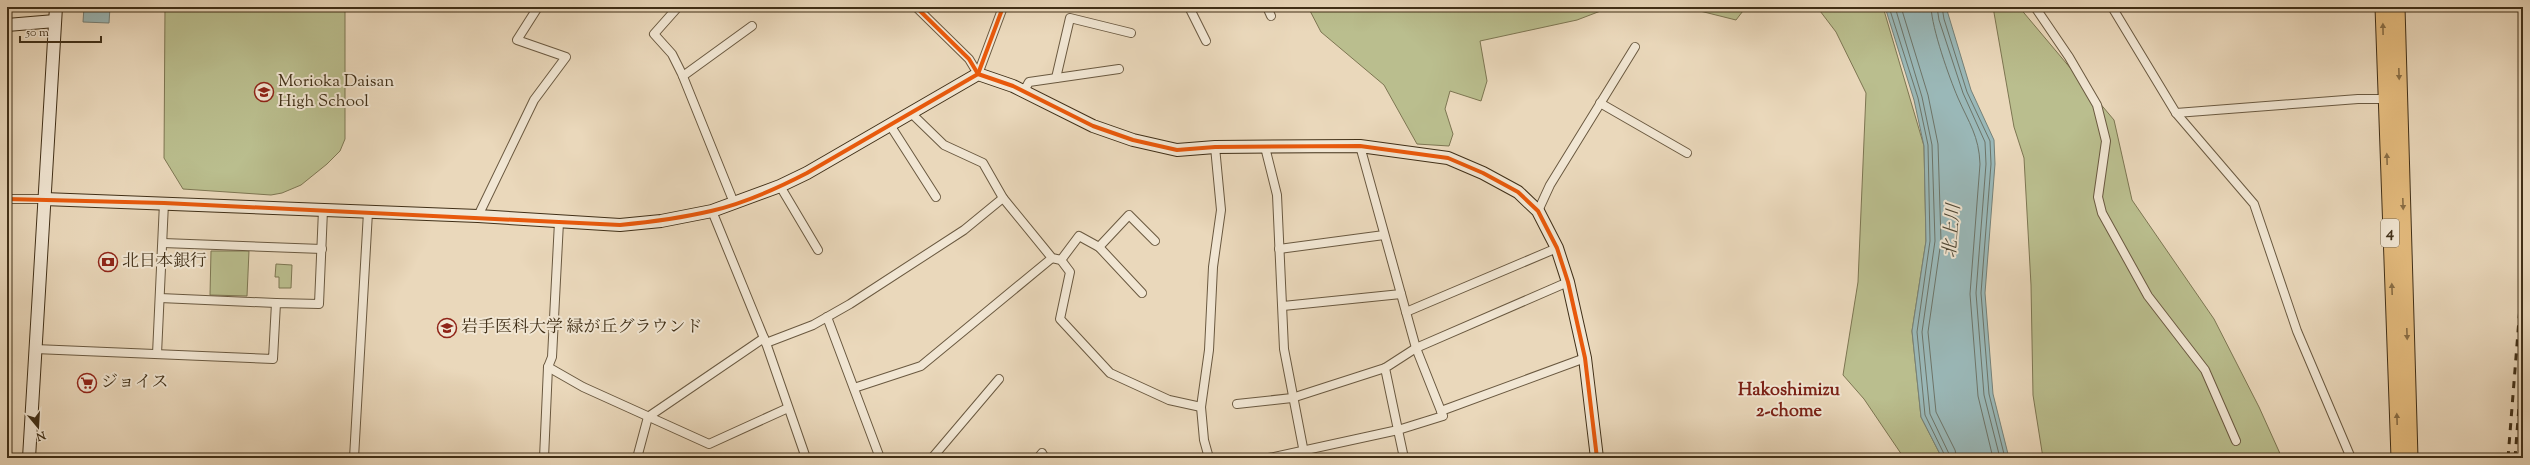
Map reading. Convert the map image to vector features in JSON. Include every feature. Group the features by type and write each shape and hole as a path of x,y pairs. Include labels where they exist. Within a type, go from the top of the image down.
{"highway":[{"name":"4","path":"2383,7 2392,99 2410,458"},
{"name":"4","path":"2397,7 2392,99 2399,458"}],"street":[{"path":"29,458 56,7"},
{"path":"478,216 534,100 566,57 517,40 538,7"},
{"path":"678,7 654,34 672,54 683,76 734,203"},
{"path":"916,7 969,59 978,74 1024,91 1092,126 1133,140 1177,150 1214,147 1360,146 1448,158 1483,173 1518,192 1538,211 1557,248 1568,282 1585,358 1597,458"},
{"path":"7,200 44,199 164,203 478,216 620,225 661,221 712,211 780,186 978,74 1004,7"},
{"path":"1189,7 1206,41"},
{"path":"1267,7 1271,16"},
{"path":"2036,7 2070,57 2097,105 2106,141 2098,197 2102,213 2148,296 2205,370 2236,441"},
{"path":"2112,7 2176,113 2254,204 2297,331 2351,458"},
{"path":"1056,78 1070,18 1131,33"},
{"path":"7,25 55,21"},
{"path":"683,76 752,26"},
{"path":"1538,211 1550,185 1635,47"},
{"path":"1024,91 1029,82 1119,69"},
{"path":"2176,113 2267,105 2392,99"},
{"path":"1600,103 1687,153"},
{"path":"910,112 944,144 983,163 1003,198 1052,258 1061,260 1070,272 1060,319 1110,373 1169,400 1201,407"},
{"path":"890,125 936,198"},
{"path":"1269,458 1304,454 1398,430 1443,416 1416,348 1360,146"},
{"path":"1209,458 1204,440 1201,407 1208,350 1213,267 1222,210 1214,147"},
{"path":"1264,147 1277,195 1284,349 1292,398 1304,454"},
{"path":"780,186 818,250"},
{"path":"636,458 648,417 765,341 827,317 964,230 1003,198"},
{"path":"157,354 164,203"},
{"path":"160,298 319,304 323,210"},
{"path":"712,211 765,341 806,458"},
{"path":"354,458 368,212"},
{"path":"1099,247 1129,215 1155,241"},
{"path":"544,458 548,367 552,357 559,222"},
{"path":"1279,249 1384,235"},
{"path":"1061,260 1080,236 1099,247 1142,293"},
{"path":"162,243 322,250"},
{"path":"1406,312 1557,248"},
{"path":"854,388 921,366 1052,258"},
{"path":"1237,404 1292,398 1385,368 1416,348 1568,282"},
{"path":"1283,306 1401,294"},
{"path":"35,349 273,359 276,303"},
{"path":"827,317 880,458"},
{"path":"1441,411 1585,358"},
{"path":"548,367 583,387 709,444 788,408"},
{"path":"1385,368 1404,458"},
{"path":"932,458 1000,379"},
{"path":"1038,458 1042,453 1045,458"}],"green space":[{"path":"165,7 345,7 345,139 340,151 327,164 301,185 282,193 271,195 183,189 164,158"},
{"path":"1308,7 1611,7 1577,20 1480,41 1487,81 1481,101 1450,91 1445,109 1453,134 1449,146 1417,144 1384,85 1321,32"},
{"path":"1662,7 1746,7 1736,20 1696,10"},
{"path":"1817,7 1883,7 1924,146 1926,241 1912,331 1921,417 1942,458 1904,458 1864,399 1843,375 1858,282 1866,93 1836,32"},
{"path":"1993,7 2019,7 2114,120 2132,200 2214,319 2259,407 2282,458 2043,458 2033,395 2031,285 2024,158 2014,127"},
{"path":"211,251 249,251 247,296 210,295"},
{"path":"276,264 292,265 291,288 279,288 279,277 275,277"}],"water":[{"path":"84,7 110,7 109,23 83,22"},
{"name":"北上川","path":"1885,7 1946,7 1971,90 1994,140 1995,164 1985,293 1993,394 2009,458 1942,458 1921,417 1912,331 1926,241 1924,146 1914,100"}],"railway":[{"path":"2508,458 2523,269"},
{"path":"2515,458 2523,355"}],"cycle path":[{"path":"916,7 969,59 978,74 1013,86 1093,126 1133,140 1177,150 1215,147 1360,146 1448,158 1483,173 1518,192 1538,211 1557,248 1568,282 1585,358 1597,458"},
{"path":"7,199 164,203 620,225 688,216 735,204 796,179 978,74 1003,7"}],"place":[{"name":"Morioka Daisan High School","path":"264,92"},
{"name":"北日本銀行","path":"108,262"},
{"name":"岩手医科大学 緑が丘グラウンド","path":"447,328"},
{"name":"ジョイス","path":"87,383"}],"district":[{"name":"Hakoshimizu 2-chome","path":"1789,401"}]}
